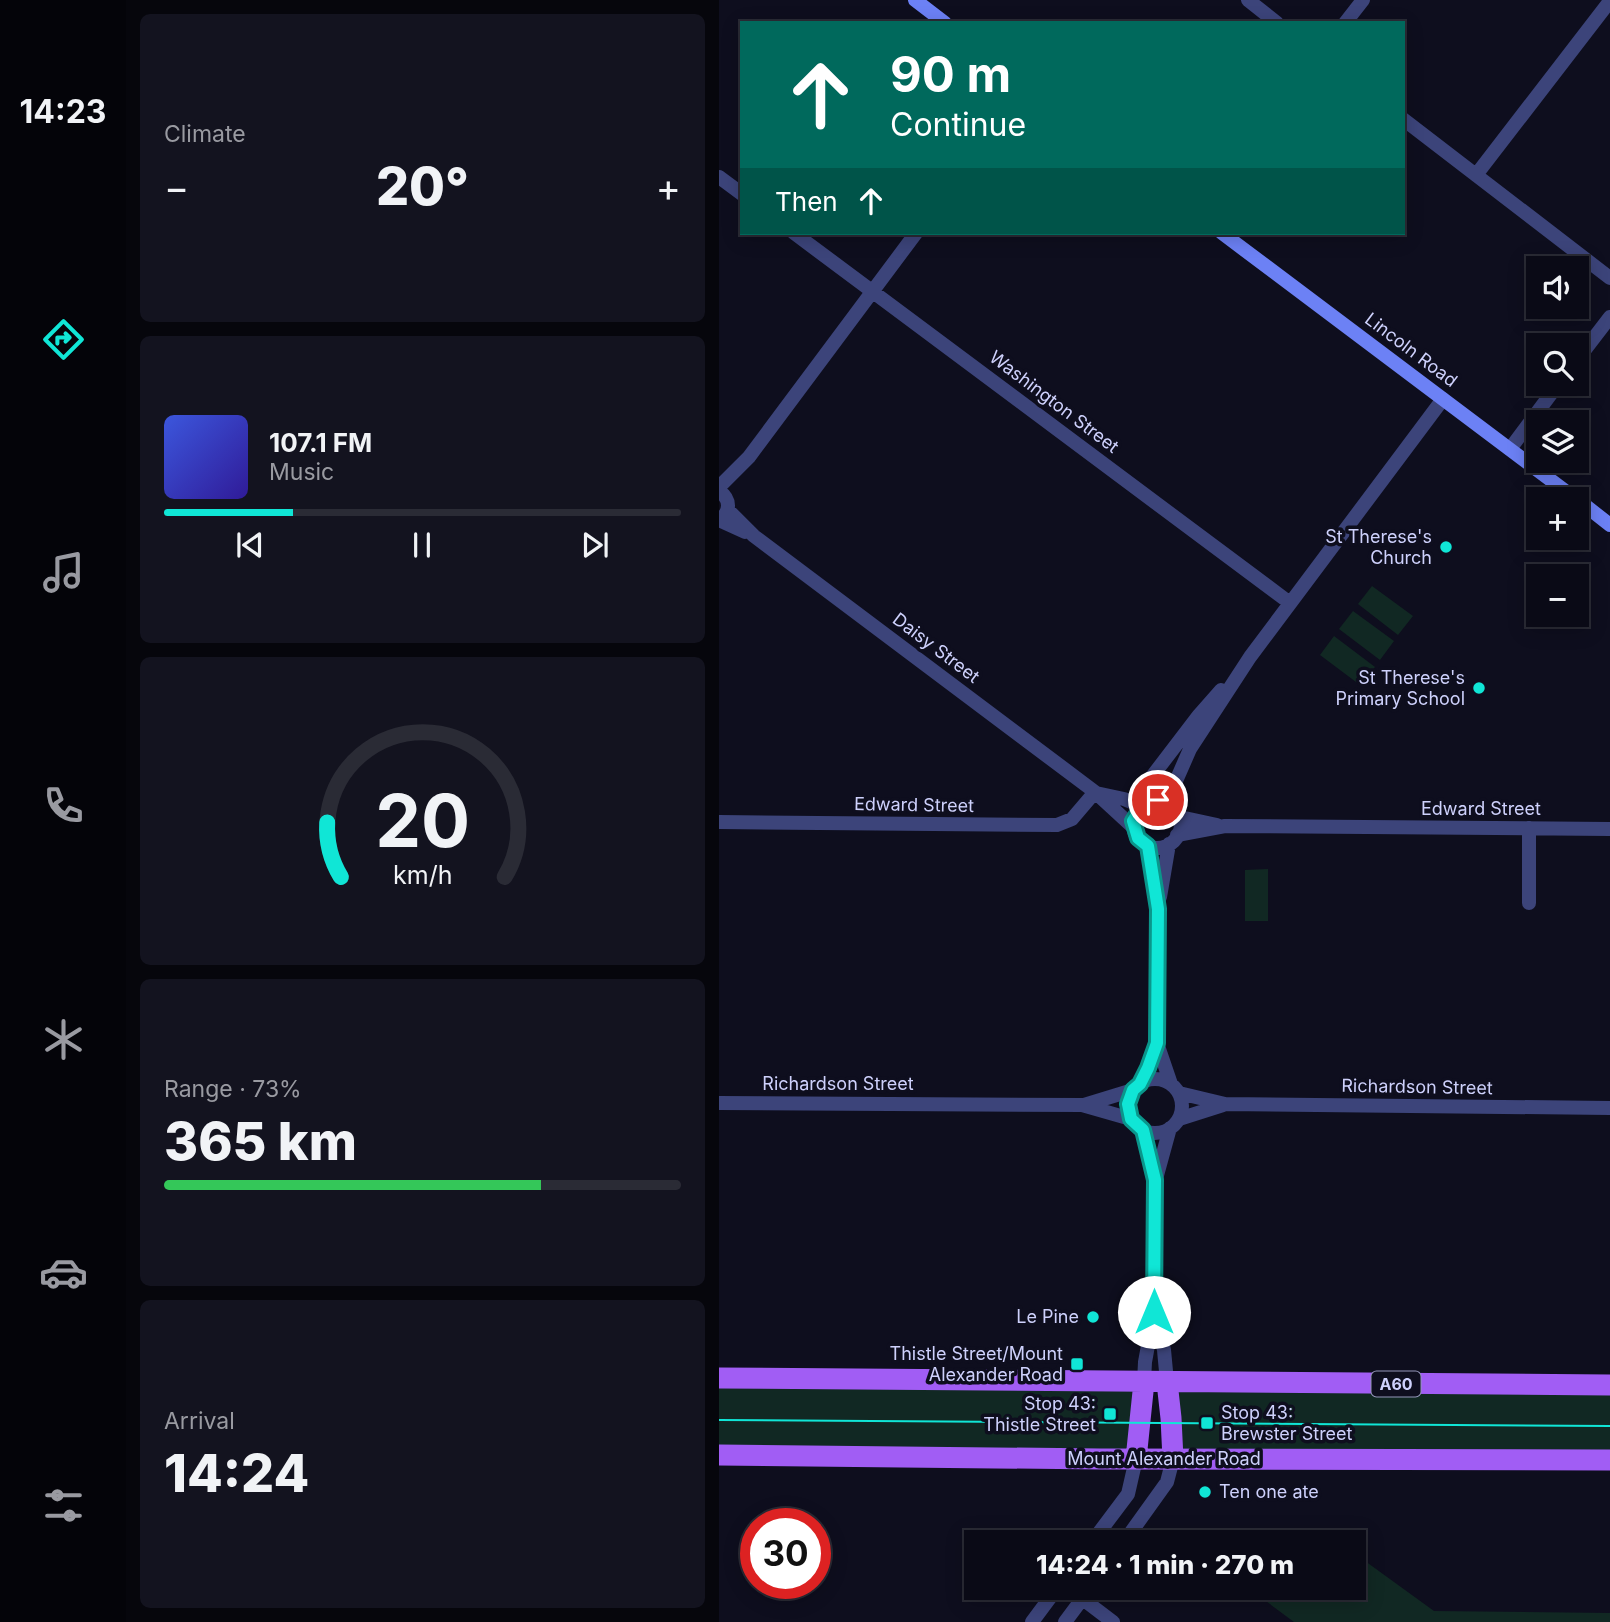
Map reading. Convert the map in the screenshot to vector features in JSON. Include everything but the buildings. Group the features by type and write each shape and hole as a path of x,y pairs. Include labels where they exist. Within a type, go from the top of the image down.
{"main road":[{"path":"915,0 942,21"},
{"name":"Lincoln Road","path":"1225,235 1560,487"},
{"name":"Lincoln Road","path":"1589,509 1610,525"},
{"name":"A60","path":"719,1378 1610,1385"},
{"path":"1136,1459 1144,1382"},
{"path":"1167,1382 1172,1418 1173,1459"},
{"name":"Mount Alexander Road","path":"719,1455 1610,1460"}],"street":[{"path":"1248,0 1274,21"},
{"path":"1347,21 1363,0"},
{"path":"1476,175 1610,1"},
{"path":"1405,121 1610,278"},
{"path":"719,177 740,193"},
{"name":"Washington Street","path":"797,235 1290,603"},
{"path":"722,501 749,457 914,235"},
{"path":"1589,344 1610,317"},
{"path":"1509,449 1549,396"},
{"path":"1158,909 1178,814 1174,793 1190,749 1250,657 1443,399"},
{"name":"Daisy Street","path":"722,501 754,536 1095,792 1133,827"},
{"path":"1173,840 1162,847 1148,846 1138,838 1133,827 1135,816 1142,805 1144,787 1199,715 1250,657"},
{"name":"Daisy Street","path":"1095,792 1142,805"},
{"name":"Edward Street","path":"719,822 1057,825 1072,819 1095,792"},
{"path":"1142,805 1149,801 1165,801 1178,814"},
{"name":"Edward Street","path":"1178,814 1225,826 1610,829"},
{"name":"Edward Street","path":"1173,840 1225,826"},
{"path":"1529,828 1529,903"},
{"path":"1148,846 1158,909 1157,1043 1182,1102 1155,1180"},
{"path":"1157,1043 1128,1104 1131,1119 1143,1130 1157,1133 1175,1124"},
{"path":"1136,1087 1155,1079 1175,1089"},
{"name":"Richardson Street","path":"1082,1105 1136,1087"},
{"name":"Richardson Street","path":"1175,1089 1225,1104 1610,1108"},
{"name":"Richardson Street","path":"719,1103 1082,1105 1131,1119"},
{"name":"Richardson Street","path":"1175,1124 1225,1104"},
{"path":"1143,1130 1155,1180 1154,1312 1144,1382"},
{"path":"1154,1312 1164,1350 1167,1382"},
{"path":"1101,1530 1128,1494 1136,1459"},
{"path":"1133,1530 1167,1482 1173,1459"},
{"path":"1032,1622 1048,1600"},
{"path":"1065,1622 1082,1600"},
{"path":"1093,1600 1113,1622"}],"green space":[{"path":"1372,586 1413,616 1398,635 1358,604"},
{"path":"1353,611 1394,641 1380,660 1339,629"},
{"path":"1334,636 1375,667 1360,685 1320,655"},
{"path":"1268,869 1268,921 1245,921 1245,870"},
{"path":"719,1387 1133,1390 1128,1449 719,1448"},
{"path":"1176,1389 1610,1393 1610,1450 1181,1449"},
{"path":"1366,1562 1434,1611 1610,1613 1610,1622 1294,1622 1264,1600 1366,1600"}],"tram line":[{"path":"719,1420 1610,1426"}],"place":[{"name":"St Therese's Church","path":"1446,547"},
{"name":"St Therese's Primary School","path":"1479,688"},
{"name":"Le Pine","path":"1093,1317"},
{"name":"Thistle Street/Mount Alexander Road","path":"1077,1364"},
{"name":"Stop 43: Thistle Street","path":"1110,1414"},
{"name":"Stop 43: Brewster Street","path":"1207,1423"},
{"name":"Ten one ate","path":"1205,1492"}],"route":[{"path":"1154,1312 1155,1180 1143,1130 1131,1119 1128,1104 1133,1090 1140,1084 1148,1068 1157,1043 1158,909 1148,846 1138,838 1133,821 1137,810 1149,801 1158,800"}]}
